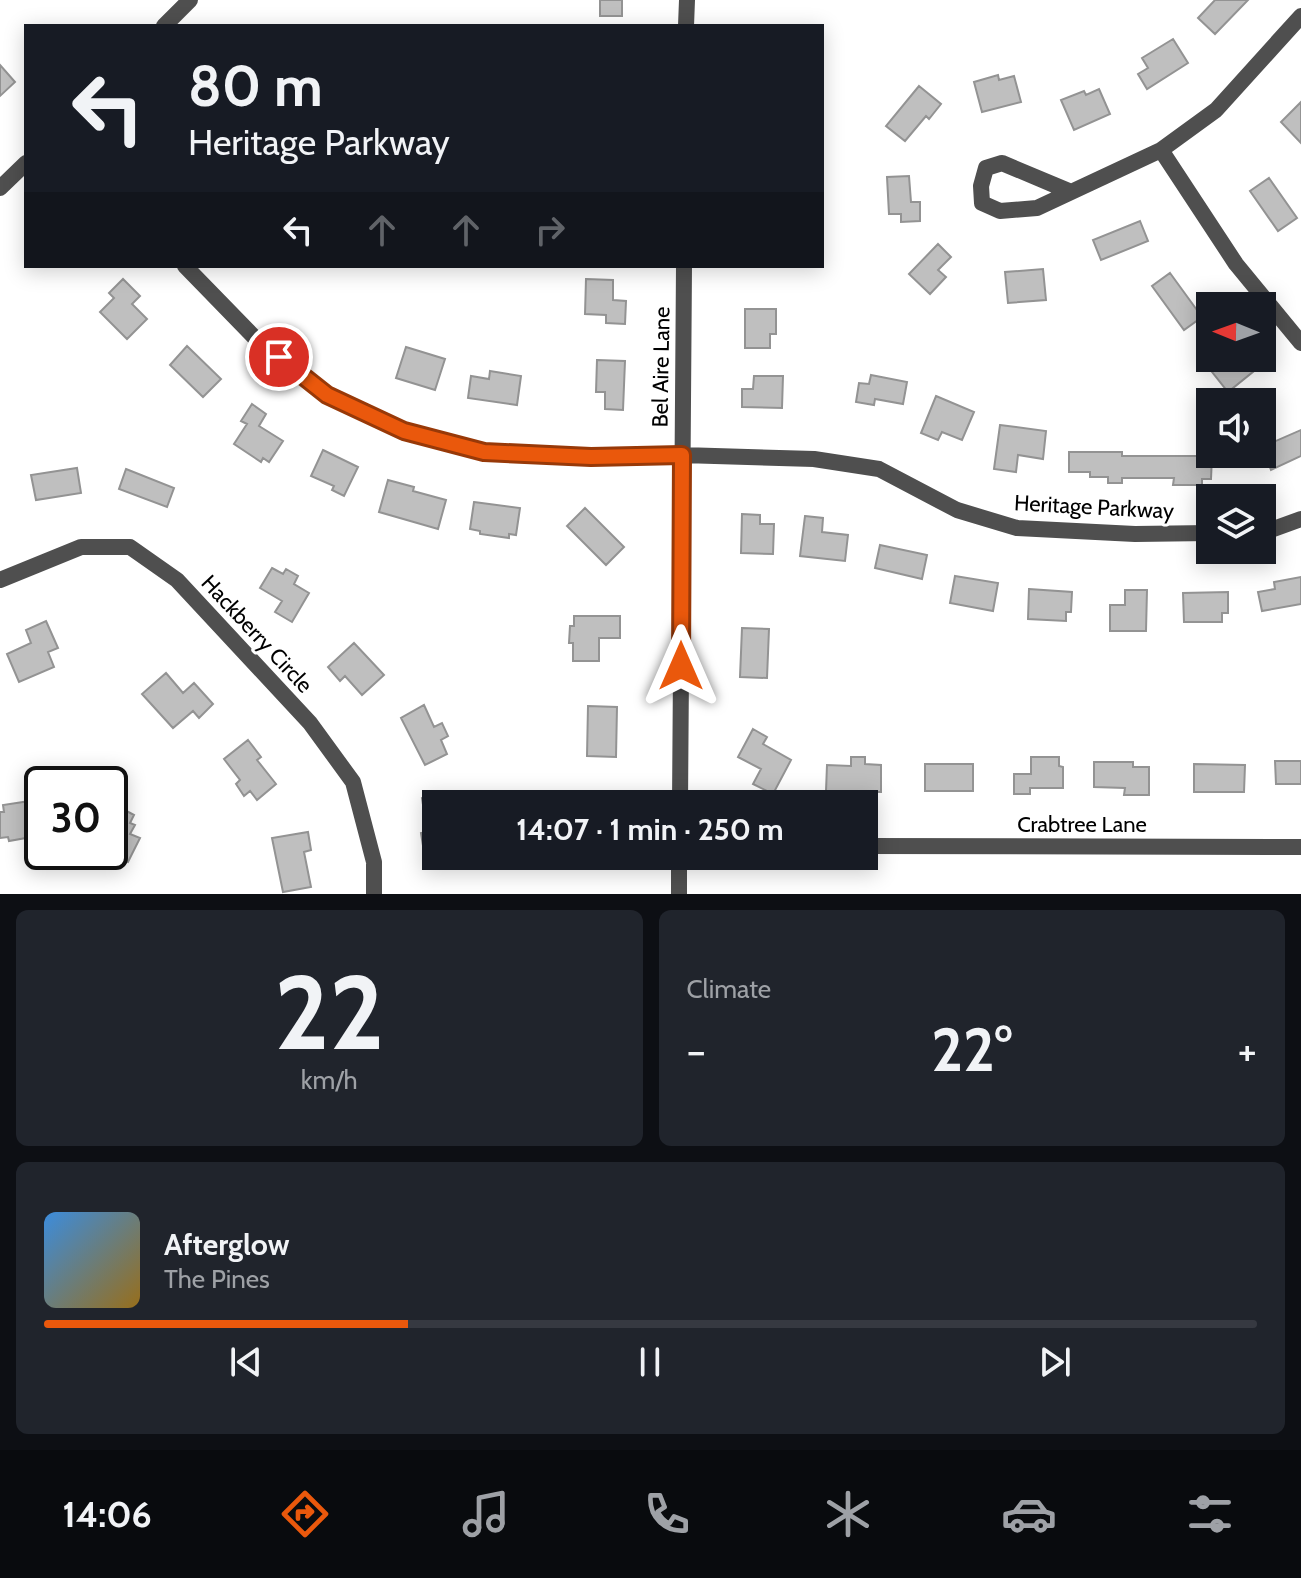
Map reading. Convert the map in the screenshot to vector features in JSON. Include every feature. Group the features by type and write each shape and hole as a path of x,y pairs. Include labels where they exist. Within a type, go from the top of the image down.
{"street":[{"path":"166,24 190,0"},
{"path":"686,24 687,0"},
{"path":"1071,192 1002,163 986,168 981,186 982,203 1000,211 1037,208 1161,150 1216,110 1301,16"},
{"path":"1161,150 1236,264 1301,343"},
{"path":"0,188 24,165"},
{"name":"Heritage Parkway","path":"187,268 256,339 327,395 404,431 484,452 591,457 682,455 814,459 879,469 957,510 1017,528 1135,534 1196,533"},
{"name":"Bel Aire Lane","path":"680,790 684,268"},
{"path":"1276,528 1301,519"},
{"name":"Hackberry Circle","path":"0,580 81,547 130,547 177,580 310,723 353,782 374,862 374,894"},
{"name":"Crabtree Lane","path":"878,846 1301,847"},
{"path":"679,870 679,894"}],"building":[{"path":"600,0 622,0 622,16 600,16"},
{"path":"1215,0 1248,0 1215,34 1198,18"},
{"path":"1173,39 1188,63 1147,89 1138,74 1148,68 1142,58"},
{"path":"0,65 15,82 0,96"},
{"path":"998,75 999,80 1014,76 1021,102 982,112 974,82"},
{"path":"919,86 941,104 905,141 886,126"},
{"path":"1099,89 1110,114 1074,130 1061,100"},
{"path":"1301,102 1301,143 1281,122"},
{"path":"909,176 911,202 920,202 920,221 901,222 901,214 889,214 887,177"},
{"path":"1269,178 1297,218 1278,231 1250,191"},
{"path":"1140,221 1148,241 1101,260 1093,240"},
{"path":"938,244 951,257 938,270 946,277 930,294 909,274"},
{"path":"1043,269 1046,300 1008,303 1005,272"},
{"path":"1170,273 1196,309 1196,321 1184,330 1152,286"},
{"path":"123,279 140,296 132,304 147,319 127,339 100,312 114,298 109,293"},
{"path":"586,279 613,280 613,300 626,301 625,324 606,323 606,315 585,314"},
{"path":"745,309 776,309 776,334 770,334 770,348 745,348"},
{"path":"187,346 221,379 203,397 170,365"},
{"path":"406,347 445,359 435,390 396,378"},
{"path":"597,360 625,361 623,410 605,409 605,392 596,392"},
{"path":"490,371 521,376 517,405 468,398 471,376 489,379"},
{"path":"1212,372 1253,372 1233,388 1225,388"},
{"path":"871,375 907,382 903,404 875,399 874,405 856,402 859,383 869,384"},
{"path":"754,376 783,376 782,408 742,407 742,389 753,389"},
{"path":"936,396 974,412 962,440 942,432 938,440 921,433"},
{"path":"252,404 266,414 259,426 283,441 269,462 263,458 261,462 234,444 247,424 241,421"},
{"path":"1000,425 1046,431 1043,459 1018,455 1016,472 994,469"},
{"path":"1301,430 1301,456 1276,468 1276,441"},
{"path":"323,450 358,467 344,496 332,490 334,486 311,476"},
{"path":"1069,452 1196,456 1196,468 1211,468 1211,479 1202,479 1202,484 1196,485 1173,485 1174,478 1122,478 1122,483 1108,483 1108,477 1090,477 1090,472 1069,472"},
{"path":"77,468 81,493 36,500 31,475"},
{"path":"126,469 174,488 167,507 119,489"},
{"path":"388,480 446,500 438,529 379,512"},
{"path":"474,502 520,508 516,535 509,534 509,538 480,534 480,531 470,529"},
{"path":"585,508 624,547 606,565 567,526"},
{"path":"742,514 760,515 760,524 774,524 773,554 741,553"},
{"path":"805,516 823,518 822,532 848,535 845,561 800,556"},
{"path":"880,545 927,555 922,579 875,568"},
{"path":"272,568 283,574 286,569 298,576 294,584 309,593 292,622 275,612 282,601 260,588"},
{"path":"955,576 998,583 993,611 950,603"},
{"path":"1301,577 1301,604 1262,611 1258,592 1275,589 1274,582"},
{"path":"1029,589 1072,592 1071,612 1066,612 1066,621 1028,619"},
{"path":"1125,590 1147,590 1146,631 1110,631 1110,605 1125,605"},
{"path":"1228,592 1228,613 1222,613 1222,622 1184,622 1183,593"},
{"path":"574,616 620,616 620,638 599,638 599,661 573,661 573,643 569,643"},
{"path":"46,621 58,648 48,652 54,667 19,682 7,654 31,643 26,630"},
{"path":"742,628 769,629 767,678 740,677"},
{"path":"354,643 384,675 362,695 345,676 340,681 328,667"},
{"path":"166,673 183,693 194,683 213,704 199,718 193,711 173,728 142,694"},
{"path":"424,705 434,727 442,723 448,736 441,740 447,754 425,765 401,718"},
{"path":"588,706 617,707 616,757 587,756"},
{"path":"753,729 767,737 763,744 791,760 775,790 765,790 753,784 761,769 738,757"},
{"path":"248,740 261,757 257,760 276,784 257,800 250,791 244,796 236,784 240,780 224,759"},
{"path":"851,757 865,757 865,764 881,765 881,792 826,790 827,765 851,766"},
{"path":"1031,757 1059,757 1059,766 1063,767 1063,788 1030,788 1030,794 1014,794 1014,774 1031,774"},
{"path":"1275,761 1301,761 1301,784 1276,784"},
{"path":"1094,762 1133,762 1133,767 1149,767 1149,795 1124,795 1125,788 1094,787"},
{"path":"925,764 973,764 973,791 925,791"},
{"path":"1194,764 1245,765 1244,792 1194,792"},
{"path":"24,802 24,838 9,841 8,837 0,838 3,805"},
{"path":"128,812 134,815 130,823 135,825 130,834 140,838 128,862"},
{"path":"308,832 311,850 304,852 311,887 283,892 272,838"}],"route":[{"path":"279,357 327,395 404,431 484,452 591,457 682,455 681,666"}]}
